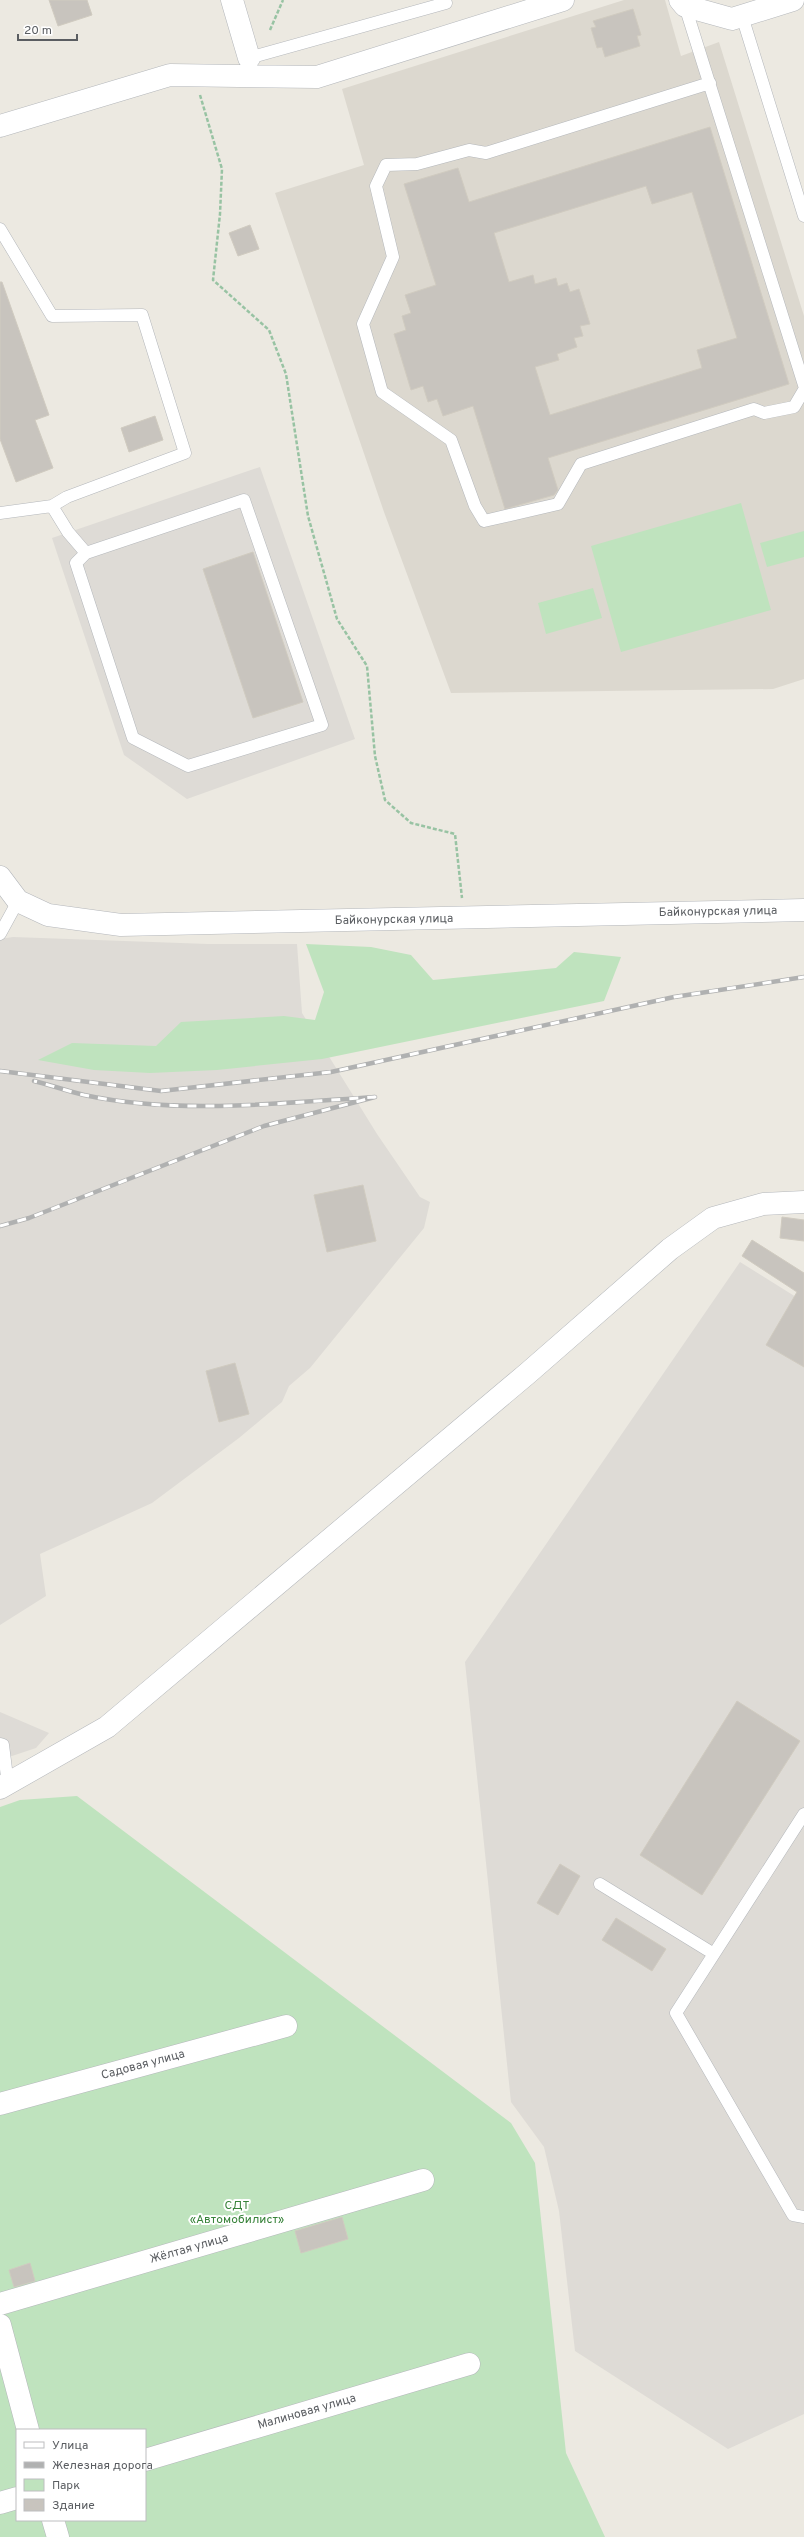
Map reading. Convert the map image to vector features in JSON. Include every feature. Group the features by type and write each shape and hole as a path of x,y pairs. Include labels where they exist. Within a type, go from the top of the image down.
{"street":[{"path":"232,0 249,58"},
{"path":"0,126 170,75 317,77 563,0"},
{"path":"682,3 732,19 794,0"},
{"name":"Байконурская улица","path":"0,877 18,901 48,915 120,925 804,910"},
{"path":"4,1787 107,1727 522,1378 670,1249 714,1218 763,1204 804,1202"},
{"name":"Садовая улица","path":"0,2104 286,2026"},
{"name":"Жёлтая улица","path":"0,2304 423,2180"},
{"path":"0,2325 28,2429"},
{"name":"Малиновая улица","path":"146,2460 469,2364"},
{"path":"0,2503 16,2498"},
{"path":"53,2521 58,2537"}],"lane":[{"path":"249,58 446,3"},
{"path":"682,3 710,83 804,385"},
{"path":"742,16 804,216"},
{"path":"710,83 486,153 469,150 417,164 386,165 376,186 393,257 363,324 382,392 451,440 475,506 484,521 558,504 581,464 754,408 764,414 794,408 804,390"},
{"path":"0,229 52,316 142,315 185,453 67,497 52,506 0,513"},
{"path":"244,500 322,725 188,766 133,738 76,563 86,553 244,500"},
{"path":"52,506 68,532 86,553"},
{"path":"0,934 18,901"},
{"path":"0,1744 3,1745 4,1787"},
{"path":"804,1814 676,2013 793,2215 804,2217"},
{"path":"600,1884 714,1954"}],"path":[{"path":"270,30 283,0"},
{"path":"194,75 222,169 220,214 213,280 269,330 286,374 308,516 337,619 367,666 376,756 385,800 411,823 455,834 464,918"}],"shaded area":[{"path":"624,0 665,0 681,56 719,42 804,316 804,679 773,689 451,693 384,512 275,193 364,165 342,89"},
{"path":"260,467 355,739 187,799 124,755 52,538"},
{"path":"13,937 208,944 297,944 302,1013 377,1134 420,1197 430,1202 424,1228 310,1368 289,1386 282,1402 239,1438 152,1503 40,1554 46,1596 0,1625 0,939"},
{"path":"740,1262 804,1302 804,2414 728,2449 575,2351 559,2211 544,2147 511,2102 465,1662"},
{"path":"0,1712 49,1733 36,1748 0,1760"}],"green space":[{"path":"741,503 771,610 621,652 591,546"},
{"path":"804,531 804,557 767,567 760,543"},
{"path":"593,588 602,618 546,634 538,603"},
{"path":"306,944 371,947 411,955 433,980 556,968 574,952 621,957 604,1001 322,1059 217,1070 150,1073 94,1070 38,1060 72,1043 156,1046 181,1022 284,1016 315,1020 324,992"},
{"name":"СДТ «Автомобилист»","path":"77,1796 511,2123 535,2163 566,2453 605,2537 0,2537 0,1807 20,1800"}],"building":[{"path":"49,0 87,0 92,15 58,26"},
{"path":"633,9 641,35 637,36 640,46 605,57 602,47 597,48 591,28 596,27 593,21"},
{"path":"710,127 789,384 548,458 558,490 554,495 505,509 473,406 443,416 437,399 428,402 423,386 411,390 394,334 406,330 402,316 411,313 405,295 436,285 404,184 458,168 469,202","holes":["646,186 652,204 692,192 737,338 697,350 702,368 550,415 535,367 559,360 557,354 577,347 574,338 583,336 580,326 590,324 579,289 570,292 567,283 558,286 556,278 535,284 533,275 509,282 494,233"]},
{"path":"250,225 259,249 238,256 229,233"},
{"path":"0,282 2,282 49,415 35,420 53,468 16,482 0,439"},
{"path":"155,416 163,440 129,452 121,428"},
{"path":"253,552 303,702 253,718 203,569"},
{"path":"363,1185 376,1241 327,1252 314,1195"},
{"path":"782,1217 804,1220 804,1241 780,1238"},
{"path":"752,1240 804,1273 804,1367 766,1345 797,1292 742,1256"},
{"path":"235,1363 249,1414 219,1422 206,1371"},
{"path":"737,1701 800,1741 702,1895 640,1855"},
{"path":"560,1864 580,1876 558,1915 537,1903"},
{"path":"616,1918 666,1949 652,1971 602,1940"},
{"path":"342,2217 348,2239 301,2253 295,2231"},
{"path":"30,2263 35,2281 14,2287 9,2270"}],"railway":[{"path":"0,1071 161,1091 331,1072 674,997 804,977"},
{"path":"0,1226 29,1218 264,1126 375,1097 229,1106 155,1105 84,1095 34,1081"}]}
